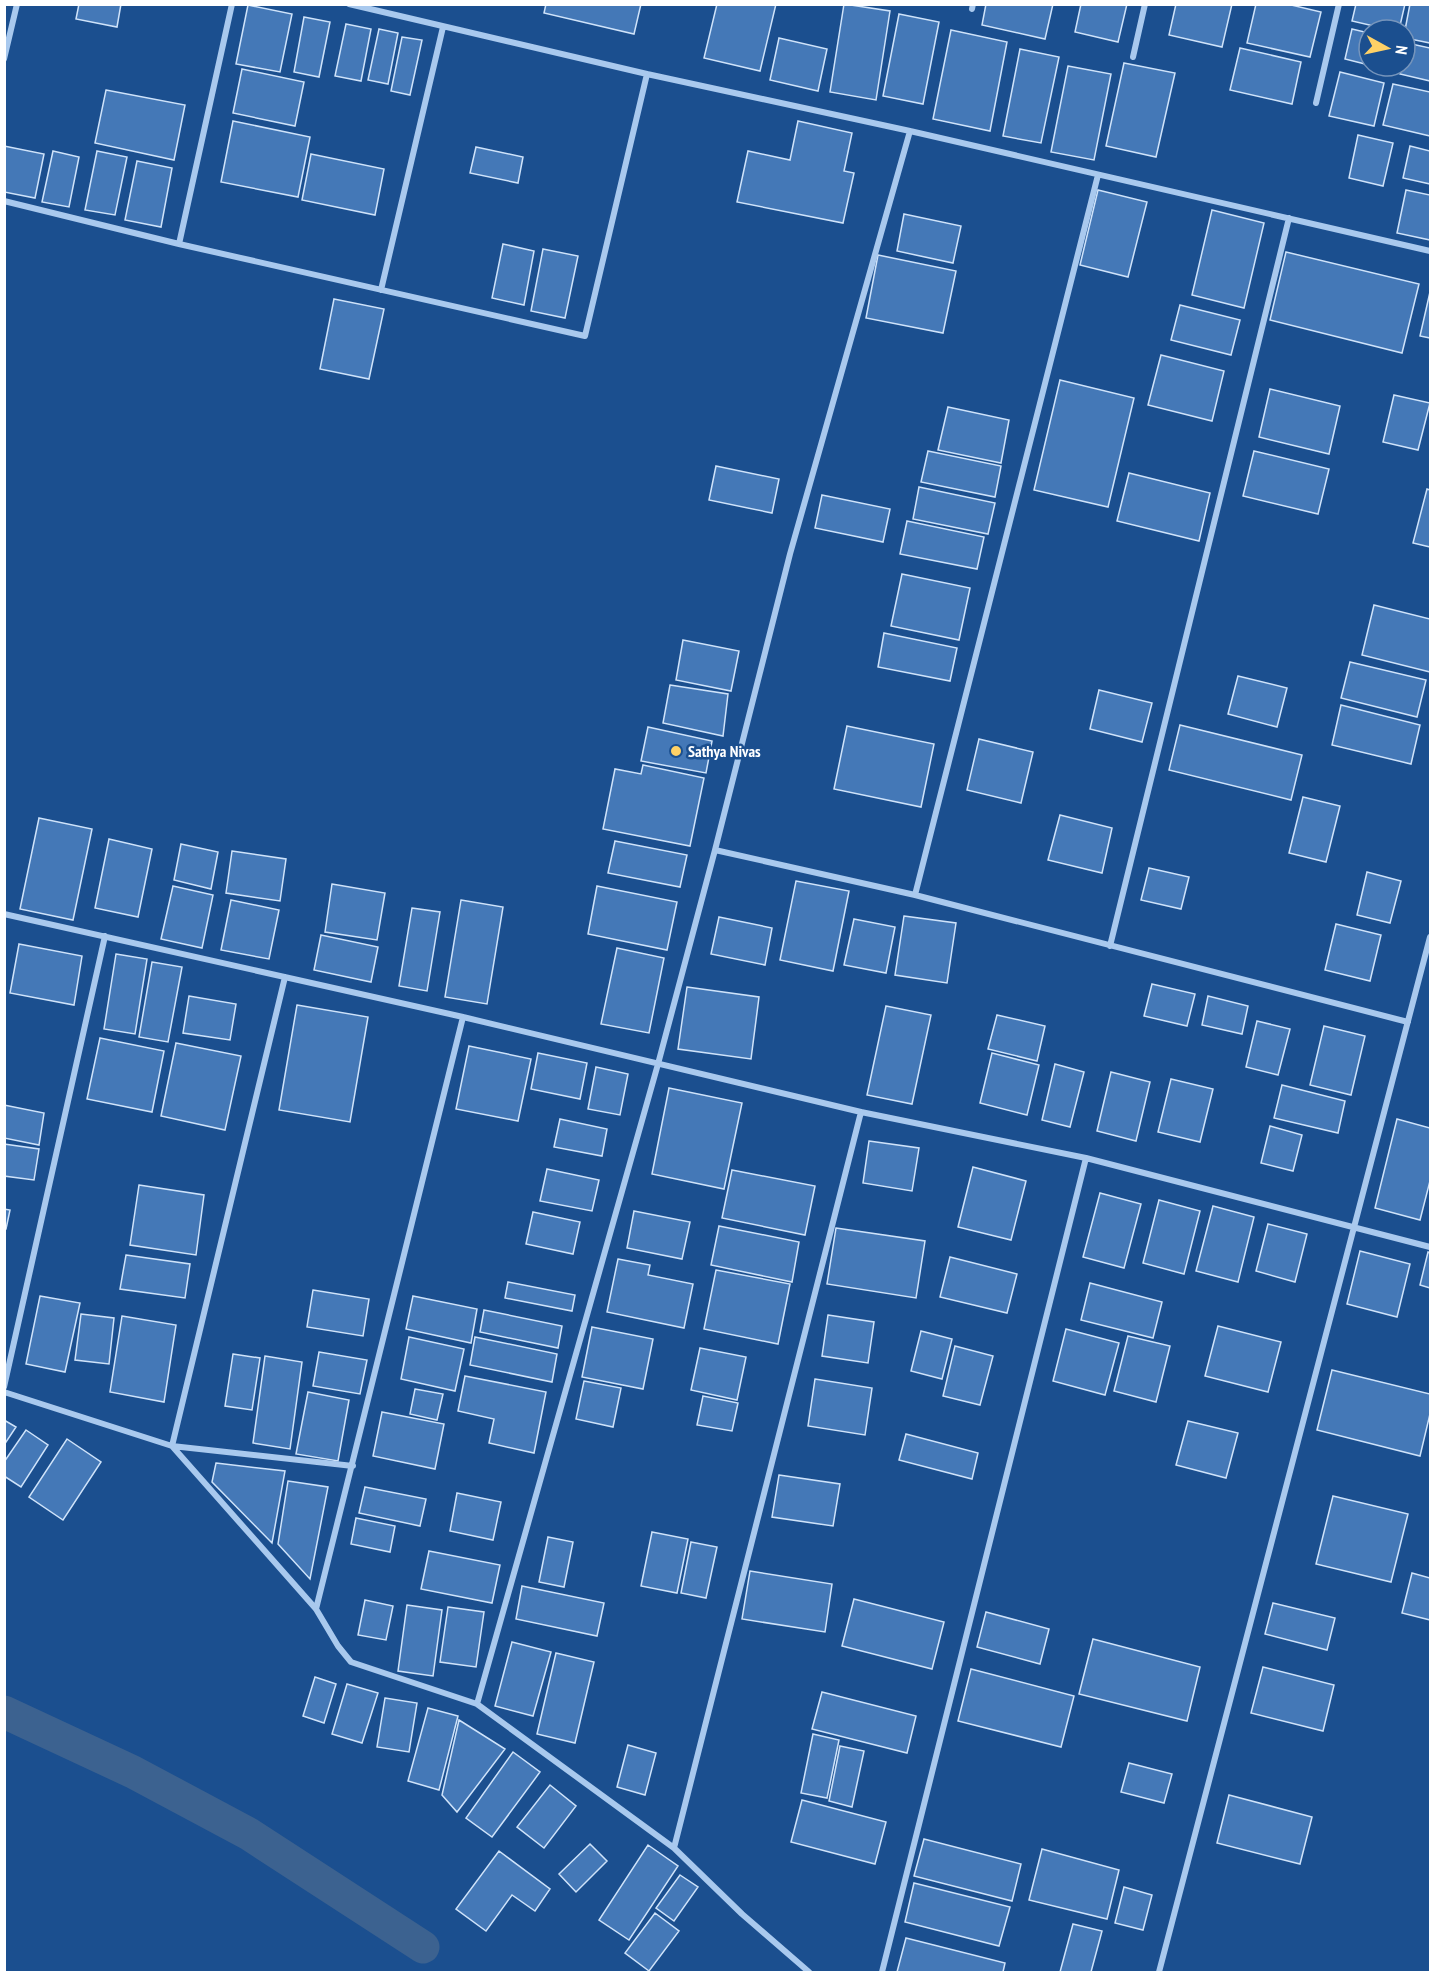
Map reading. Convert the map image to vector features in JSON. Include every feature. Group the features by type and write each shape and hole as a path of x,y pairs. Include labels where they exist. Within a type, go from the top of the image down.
{"street":[{"path":"4,59 17,4"},
{"path":"179,244 232,4"},
{"path":"349,4 647,74 910,131 1431,251"},
{"path":"1133,57 1145,4"},
{"path":"1316,103 1339,4"},
{"path":"381,290 443,27"},
{"path":"4,201 179,244 585,336 647,74"},
{"path":"477,1704 658,1064 790,554 910,131"},
{"path":"915,895 1098,175"},
{"path":"1110,946 1289,219"},
{"path":"715,850 915,895 1408,1022"},
{"path":"4,914 463,1017 861,1112 1086,1158 1431,1247"},
{"path":"4,1387 105,936"},
{"path":"1159,1972 1431,937"},
{"path":"172,1446 285,977"},
{"path":"316,1610 463,1017"},
{"path":"674,1848 861,1112"},
{"path":"882,1972 1086,1158"},
{"path":"4,1392 172,1446 353,1466"},
{"path":"172,1446 316,1610 338,1646 351,1662 477,1704 674,1848 742,1914 809,1972"}],"building":[{"path":"79,4 121,4 117,27 76,19"},
{"path":"546,4 641,4 634,34 544,13"},
{"path":"717,4 776,4 760,71 704,58"},
{"path":"844,4 890,11 876,100 830,92"},
{"path":"986,4 1053,4 1045,39 982,25"},
{"path":"1081,4 1127,4 1118,42 1075,32"},
{"path":"1176,4 1232,4 1222,47 1169,35"},
{"path":"1256,4 1287,4 1321,12 1310,57 1247,43"},
{"path":"1356,4 1405,4 1402,18 1357,18 1357,22 1352,21"},
{"path":"1410,4 1430,4 1430,43 1417,40 1417,18 1407,18"},
{"path":"248,5 292,14 280,72 236,64"},
{"path":"899,14 939,22 923,104 883,96"},
{"path":"304,17 330,22 319,77 294,72"},
{"path":"346,24 371,29 361,81 335,76"},
{"path":"379,29 398,33 388,84 368,80"},
{"path":"1352,29 1357,30 1357,62 1345,59"},
{"path":"951,30 1007,42 990,131 933,119"},
{"path":"402,37 422,40 410,95 391,91"},
{"path":"779,38 827,49 818,91 770,80"},
{"path":"1417,45 1430,48 1430,81 1417,78"},
{"path":"1240,48 1301,62 1292,104 1230,90"},
{"path":"1020,49 1059,57 1041,143 1003,136"},
{"path":"1124,63 1175,73 1156,157 1106,146"},
{"path":"1068,66 1111,74 1094,160 1051,152"},
{"path":"242,69 304,82 295,126 233,113"},
{"path":"1340,72 1384,83 1374,126 1329,116"},
{"path":"1393,84 1430,92 1430,136 1383,125"},
{"path":"106,90 185,105 174,160 95,143"},
{"path":"233,121 310,137 298,197 221,182"},
{"path":"798,121 852,133 844,171 854,173 843,223 737,202 748,151 790,160"},
{"path":"1358,135 1393,143 1383,186 1349,178"},
{"path":"4,146 44,154 35,198 4,192"},
{"path":"1410,146 1430,151 1430,184 1403,178"},
{"path":"476,147 523,157 518,183 470,173"},
{"path":"53,151 79,157 69,207 42,202"},
{"path":"97,151 127,157 115,215 85,210"},
{"path":"311,154 384,169 375,215 302,200"},
{"path":"137,161 172,168 161,227 125,220"},
{"path":"1098,190 1147,202 1128,277 1080,265"},
{"path":"1406,190 1430,195 1430,240 1397,233"},
{"path":"1212,210 1264,223 1244,308 1192,295"},
{"path":"904,214 961,226 953,263 897,251"},
{"path":"503,244 534,251 524,305 492,298"},
{"path":"543,249 578,256 565,318 531,311"},
{"path":"1286,252 1419,284 1402,353 1270,320"},
{"path":"878,255 956,271 943,333 866,318"},
{"path":"1430,292 1430,338 1420,336"},
{"path":"334,299 384,309 369,379 320,369"},
{"path":"1180,305 1240,320 1231,355 1171,340"},
{"path":"1161,355 1224,371 1212,421 1148,405"},
{"path":"1060,380 1134,398 1108,507 1034,490"},
{"path":"1270,389 1340,406 1329,454 1259,437"},
{"path":"1394,395 1430,403 1418,450 1383,442"},
{"path":"948,407 1009,420 1001,463 938,450"},
{"path":"928,451 1001,466 995,497 921,482"},
{"path":"1254,451 1329,469 1318,514 1243,496"},
{"path":"716,466 779,479 772,513 709,500"},
{"path":"1129,473 1210,493 1199,541 1117,521"},
{"path":"919,487 995,503 988,534 913,519"},
{"path":"1427,489 1430,490 1430,547 1413,543"},
{"path":"822,495 890,509 883,542 815,528"},
{"path":"907,521 984,537 977,569 900,554"},
{"path":"902,574 970,588 959,640 891,626"},
{"path":"1374,605 1430,619 1430,672 1362,655"},
{"path":"884,633 957,648 950,681 878,667"},
{"path":"683,640 739,651 731,691 676,680"},
{"path":"1350,662 1426,680 1417,717 1341,698"},
{"path":"1238,676 1287,688 1277,727 1228,714"},
{"path":"670,685 728,694 723,736 663,723"},
{"path":"1099,690 1152,703 1142,742 1090,729"},
{"path":"1341,705 1420,725 1411,764 1332,745"},
{"path":"1180,725 1302,755 1291,800 1169,770"},
{"path":"847,726 934,744 921,807 834,789"},
{"name":"Sathya Nivas","path":"648,727 712,741 706,773 641,761"},
{"path":"979,739 1033,752 1021,803 967,790"},
{"path":"643,765 704,778 690,846 603,829 615,769 641,774"},
{"path":"1303,797 1340,806 1326,862 1289,853"},
{"path":"1060,815 1112,828 1102,873 1048,860"},
{"path":"39,818 92,829 73,920 20,909"},
{"path":"109,839 152,849 138,917 95,908"},
{"path":"615,841 687,855 680,887 608,873"},
{"path":"181,844 218,852 211,889 174,880"},
{"path":"232,851 286,859 280,901 226,893"},
{"path":"1149,868 1189,877 1181,909 1141,900"},
{"path":"1367,872 1401,881 1390,923 1357,915"},
{"path":"796,881 849,891 833,971 780,960"},
{"path":"332,884 385,893 377,940 325,932"},
{"path":"173,886 213,895 202,948 161,939"},
{"path":"597,886 677,902 667,950 588,934"},
{"path":"231,900 279,910 269,959 221,950"},
{"path":"461,900 503,907 487,1004 445,997"},
{"path":"412,908 440,912 427,991 399,986"},
{"path":"904,916 956,923 947,983 895,975"},
{"path":"719,917 772,928 765,965 711,954"},
{"path":"854,919 895,927 886,973 844,965"},
{"path":"1336,924 1381,935 1370,981 1325,970"},
{"path":"321,935 378,947 371,982 314,970"},
{"path":"19,944 82,956 74,1005 10,993"},
{"path":"617,948 664,958 649,1033 601,1024"},
{"path":"116,954 147,959 135,1034 104,1029"},
{"path":"152,962 182,967 168,1042 139,1037"},
{"path":"1152,984 1195,994 1187,1026 1144,1016"},
{"path":"687,987 759,997 751,1059 678,1049"},
{"path":"189,996 236,1004 230,1040 183,1033"},
{"path":"1208,996 1248,1006 1242,1034 1202,1025"},
{"path":"297,1005 368,1017 350,1122 279,1110"},
{"path":"886,1006 931,1015 912,1104 867,1095"},
{"path":"997,1015 1045,1026 1037,1061 988,1049"},
{"path":"1257,1021 1290,1029 1278,1075 1246,1067"},
{"path":"1324,1026 1365,1036 1351,1095 1310,1085"},
{"path":"100,1038 164,1051 152,1112 87,1099"},
{"path":"176,1043 241,1056 225,1130 161,1116"},
{"path":"469,1046 531,1059 518,1121 456,1109"},
{"path":"538,1053 587,1063 580,1099 531,1089"},
{"path":"992,1053 1039,1065 1027,1115 980,1103"},
{"path":"1055,1064 1084,1072 1070,1127 1042,1120"},
{"path":"596,1067 628,1074 620,1115 588,1109"},
{"path":"1111,1072 1150,1082 1136,1141 1097,1131"},
{"path":"1171,1079 1213,1089 1200,1142 1158,1132"},
{"path":"1282,1085 1345,1101 1338,1133 1274,1118"},
{"path":"669,1088 742,1103 724,1189 652,1174"},
{"path":"4,1105 44,1113 39,1145 4,1138"},
{"path":"560,1119 607,1129 602,1156 554,1147"},
{"path":"1397,1119 1430,1128 1430,1181 1420,1220 1375,1208"},
{"path":"1270,1126 1302,1135 1293,1171 1261,1163"},
{"path":"869,1141 919,1148 912,1191 863,1183"},
{"path":"4,1144 39,1149 34,1180 4,1176"},
{"path":"973,1167 1026,1181 1011,1240 958,1227"},
{"path":"547,1169 599,1180 592,1211 540,1201"},
{"path":"732,1170 815,1186 805,1235 722,1218"},
{"path":"139,1185 204,1195 196,1255 130,1245"},
{"path":"1100,1193 1141,1204 1124,1268 1083,1257"},
{"path":"1159,1200 1200,1211 1184,1274 1143,1263"},
{"path":"1213,1206 1254,1217 1238,1282 1196,1271"},
{"path":"4,1209 10,1210 6,1229 4,1229"},
{"path":"634,1211 690,1222 682,1259 627,1248"},
{"path":"533,1212 580,1222 573,1254 526,1244"},
{"path":"1268,1224 1307,1234 1295,1282 1256,1271"},
{"path":"719,1226 799,1242 792,1282 711,1265"},
{"path":"836,1228 925,1241 916,1298 827,1284"},
{"path":"1360,1251 1410,1264 1397,1317 1347,1304"},
{"path":"1428,1252 1430,1253 1430,1288 1420,1285"},
{"path":"126,1255 190,1264 185,1298 120,1289"},
{"path":"950,1257 1017,1274 1007,1313 940,1297"},
{"path":"618,1259 650,1265 648,1275 693,1284 684,1328 607,1312"},
{"path":"716,1270 790,1284 778,1344 704,1329"},
{"path":"508,1282 575,1295 572,1311 505,1298"},
{"path":"1090,1283 1162,1302 1153,1338 1081,1320"},
{"path":"313,1290 369,1299 363,1336 307,1327"},
{"path":"40,1296 80,1303 65,1372 26,1364"},
{"path":"413,1296 477,1309 471,1343 406,1329"},
{"path":"484,1310 562,1326 558,1348 480,1332"},
{"path":"81,1314 114,1318 109,1364 75,1360"},
{"path":"828,1315 874,1322 868,1363 822,1356"},
{"path":"122,1316 176,1325 164,1402 110,1392"},
{"path":"1218,1326 1281,1342 1268,1392 1205,1376"},
{"path":"592,1327 653,1339 643,1389 582,1377"},
{"path":"1066,1329 1119,1343 1105,1395 1053,1381"},
{"path":"921,1331 952,1339 942,1379 911,1371"},
{"path":"1128,1336 1170,1346 1156,1402 1114,1391"},
{"path":"409,1337 464,1349 455,1391 401,1379"},
{"path":"475,1337 557,1354 552,1382 470,1365"},
{"path":"955,1346 993,1356 980,1405 943,1396"},
{"path":"700,1348 746,1357 737,1400 691,1390"},
{"path":"319,1352 367,1360 360,1394 313,1386"},
{"path":"233,1354 260,1358 252,1410 225,1406"},
{"path":"265,1356 302,1362 290,1449 253,1443"},
{"path":"1332,1370 1430,1394 1430,1414 1420,1456 1317,1430"},
{"path":"465,1376 546,1392 534,1453 489,1443 494,1419 458,1411"},
{"path":"815,1379 872,1388 865,1435 808,1426"},
{"path":"584,1381 621,1388 613,1427 576,1419"},
{"path":"415,1389 443,1394 437,1420 410,1414"},
{"path":"308,1392 349,1400 338,1461 296,1454"},
{"path":"703,1396 738,1403 732,1431 697,1425"},
{"path":"382,1412 444,1424 435,1469 373,1456"},
{"path":"4,1420 16,1427 4,1445"},
{"path":"1188,1421 1238,1433 1226,1478 1176,1465"},
{"path":"26,1430 48,1445 21,1487 4,1476 4,1462"},
{"path":"906,1434 978,1453 972,1479 899,1460"},
{"path":"67,1439 101,1462 63,1520 29,1497"},
{"path":"216,1463 285,1471 272,1543 212,1482"},
{"path":"779,1475 840,1484 833,1526 772,1517"},
{"path":"288,1481 328,1487 310,1579 278,1544"},
{"path":"365,1487 426,1499 420,1526 359,1513"},
{"path":"457,1493 501,1502 493,1540 450,1531"},
{"path":"1333,1496 1408,1514 1391,1582 1316,1564"},
{"path":"356,1518 395,1526 390,1552 351,1544"},
{"path":"652,1532 688,1539 677,1593 641,1586"},
{"path":"548,1537 573,1542 564,1587 539,1582"},
{"path":"691,1542 717,1547 706,1598 681,1593"},
{"path":"429,1551 500,1565 492,1603 421,1589"},
{"path":"750,1571 832,1584 825,1632 742,1619"},
{"path":"1412,1573 1430,1578 1430,1620 1402,1613"},
{"path":"522,1586 604,1603 597,1636 516,1619"},
{"path":"854,1599 944,1622 932,1669 842,1646"},
{"path":"365,1600 393,1606 386,1640 358,1635"},
{"path":"1273,1603 1335,1618 1327,1650 1265,1634"},
{"path":"407,1605 442,1610 433,1676 398,1671"},
{"path":"448,1607 484,1612 476,1667 440,1662"},
{"path":"986,1612 1049,1629 1040,1664 977,1647"},
{"path":"1093,1639 1200,1667 1187,1721 1079,1694"},
{"path":"512,1642 551,1652 533,1716 495,1706"},
{"path":"556,1653 594,1662 575,1743 537,1734"},
{"path":"1263,1667 1334,1685 1323,1731 1251,1713"},
{"path":"971,1669 1074,1696 1061,1747 958,1721"},
{"path":"315,1677 336,1684 324,1723 303,1716"},
{"path":"347,1684 378,1693 362,1743 332,1734"},
{"path":"822,1692 916,1716 907,1753 812,1729"},
{"path":"385,1698 417,1703 409,1752 377,1747"},
{"path":"428,1708 458,1716 439,1790 408,1781"},
{"path":"459,1720 505,1749 457,1812 442,1795"},
{"path":"813,1734 839,1740 827,1798 801,1793"},
{"path":"628,1745 656,1753 645,1795 617,1787"},
{"path":"840,1746 864,1751 852,1807 829,1801"},
{"path":"513,1752 540,1772 492,1837 466,1818"},
{"path":"1129,1763 1172,1774 1164,1803 1121,1792"},
{"path":"550,1785 576,1806 544,1848 517,1827"},
{"path":"1229,1795 1312,1817 1300,1864 1217,1843"},
{"path":"802,1800 886,1822 875,1864 791,1842"},
{"path":"924,1839 1021,1864 1012,1901 914,1876"},
{"path":"590,1844 607,1861 576,1892 559,1874"},
{"path":"648,1845 678,1866 629,1940 599,1920"},
{"path":"1042,1849 1119,1870 1107,1919 1029,1900"},
{"path":"499,1851 550,1889 535,1911 512,1895 486,1931 456,1909"},
{"path":"680,1875 698,1887 674,1921 656,1908"},
{"path":"914,1883 1010,1907 999,1946 905,1922"},
{"path":"1124,1887 1152,1895 1143,1930 1115,1923"},
{"path":"655,1913 679,1931 649,1971 625,1953"},
{"path":"1073,1924 1102,1931 1091,1972 1060,1972"},
{"path":"906,1938 1005,1963 1003,1972 897,1972"}],"waterway":[{"path":"4,1712 133,1772 249,1834 423,1947"}],"place":[{"name":"Sathya Nivas","path":"676,751"}]}
